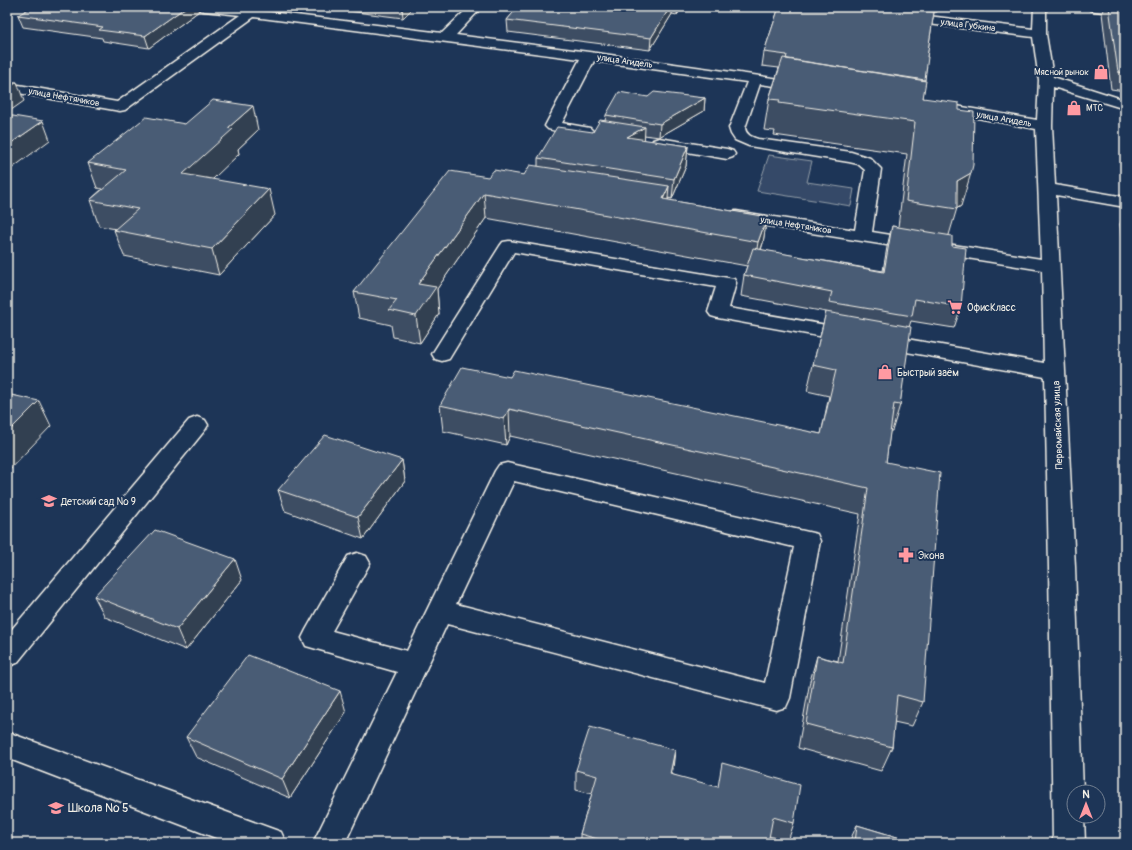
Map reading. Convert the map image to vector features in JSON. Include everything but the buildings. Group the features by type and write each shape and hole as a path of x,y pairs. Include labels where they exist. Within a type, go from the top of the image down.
{"street":[{"name":"улица Агидель","path":"204,7 255,10 445,38 589,56 815,88"},
{"path":"445,38 476,7"},
{"name":"Первомайская улица","path":"1040,7 1040,34 1046,80 1044,126 1048,189 1062,567 1069,843"},
{"path":"1095,7 1125,11"},
{"name":"улица Нефтяников","path":"7,87 120,107 255,10"},
{"name":"улица Губкина","path":"889,15 1040,34"},
{"path":"589,56 553,126 601,134"},
{"path":"755,79 737,128 737,133 740,137 755,143 851,157 864,161 873,169 863,236"},
{"path":"1046,80 1125,105"},
{"name":"улица Агидель","path":"932,106 1044,126"},
{"path":"648,141 727,154"},
{"path":"1048,189 1125,202"},
{"name":"улица Нефтяников","path":"721,214 1051,266"},
{"path":"442,354 509,246 727,283 718,312 1055,372"},
{"path":"7,655 197,425"},
{"path":"329,843 507,472 808,541 776,698 440,612"},
{"path":"357,563 315,638 414,665"},
{"path":"7,746 270,843"}],"shaded area":[{"path":"769,155 812,161 807,182 854,189 851,206 757,191"}],"place":[{"name":"Мясной рынок","path":"1101,72"},
{"name":"МТС","path":"1074,108"},
{"name":"ОфисКласс","path":"955,307"},
{"name":"Быстрый заём","path":"885,372"},
{"name":"Детский сад № 9","path":"49,501"},
{"name":"Экона","path":"906,555"},
{"name":"Школа № 5","path":"56,808"}]}
